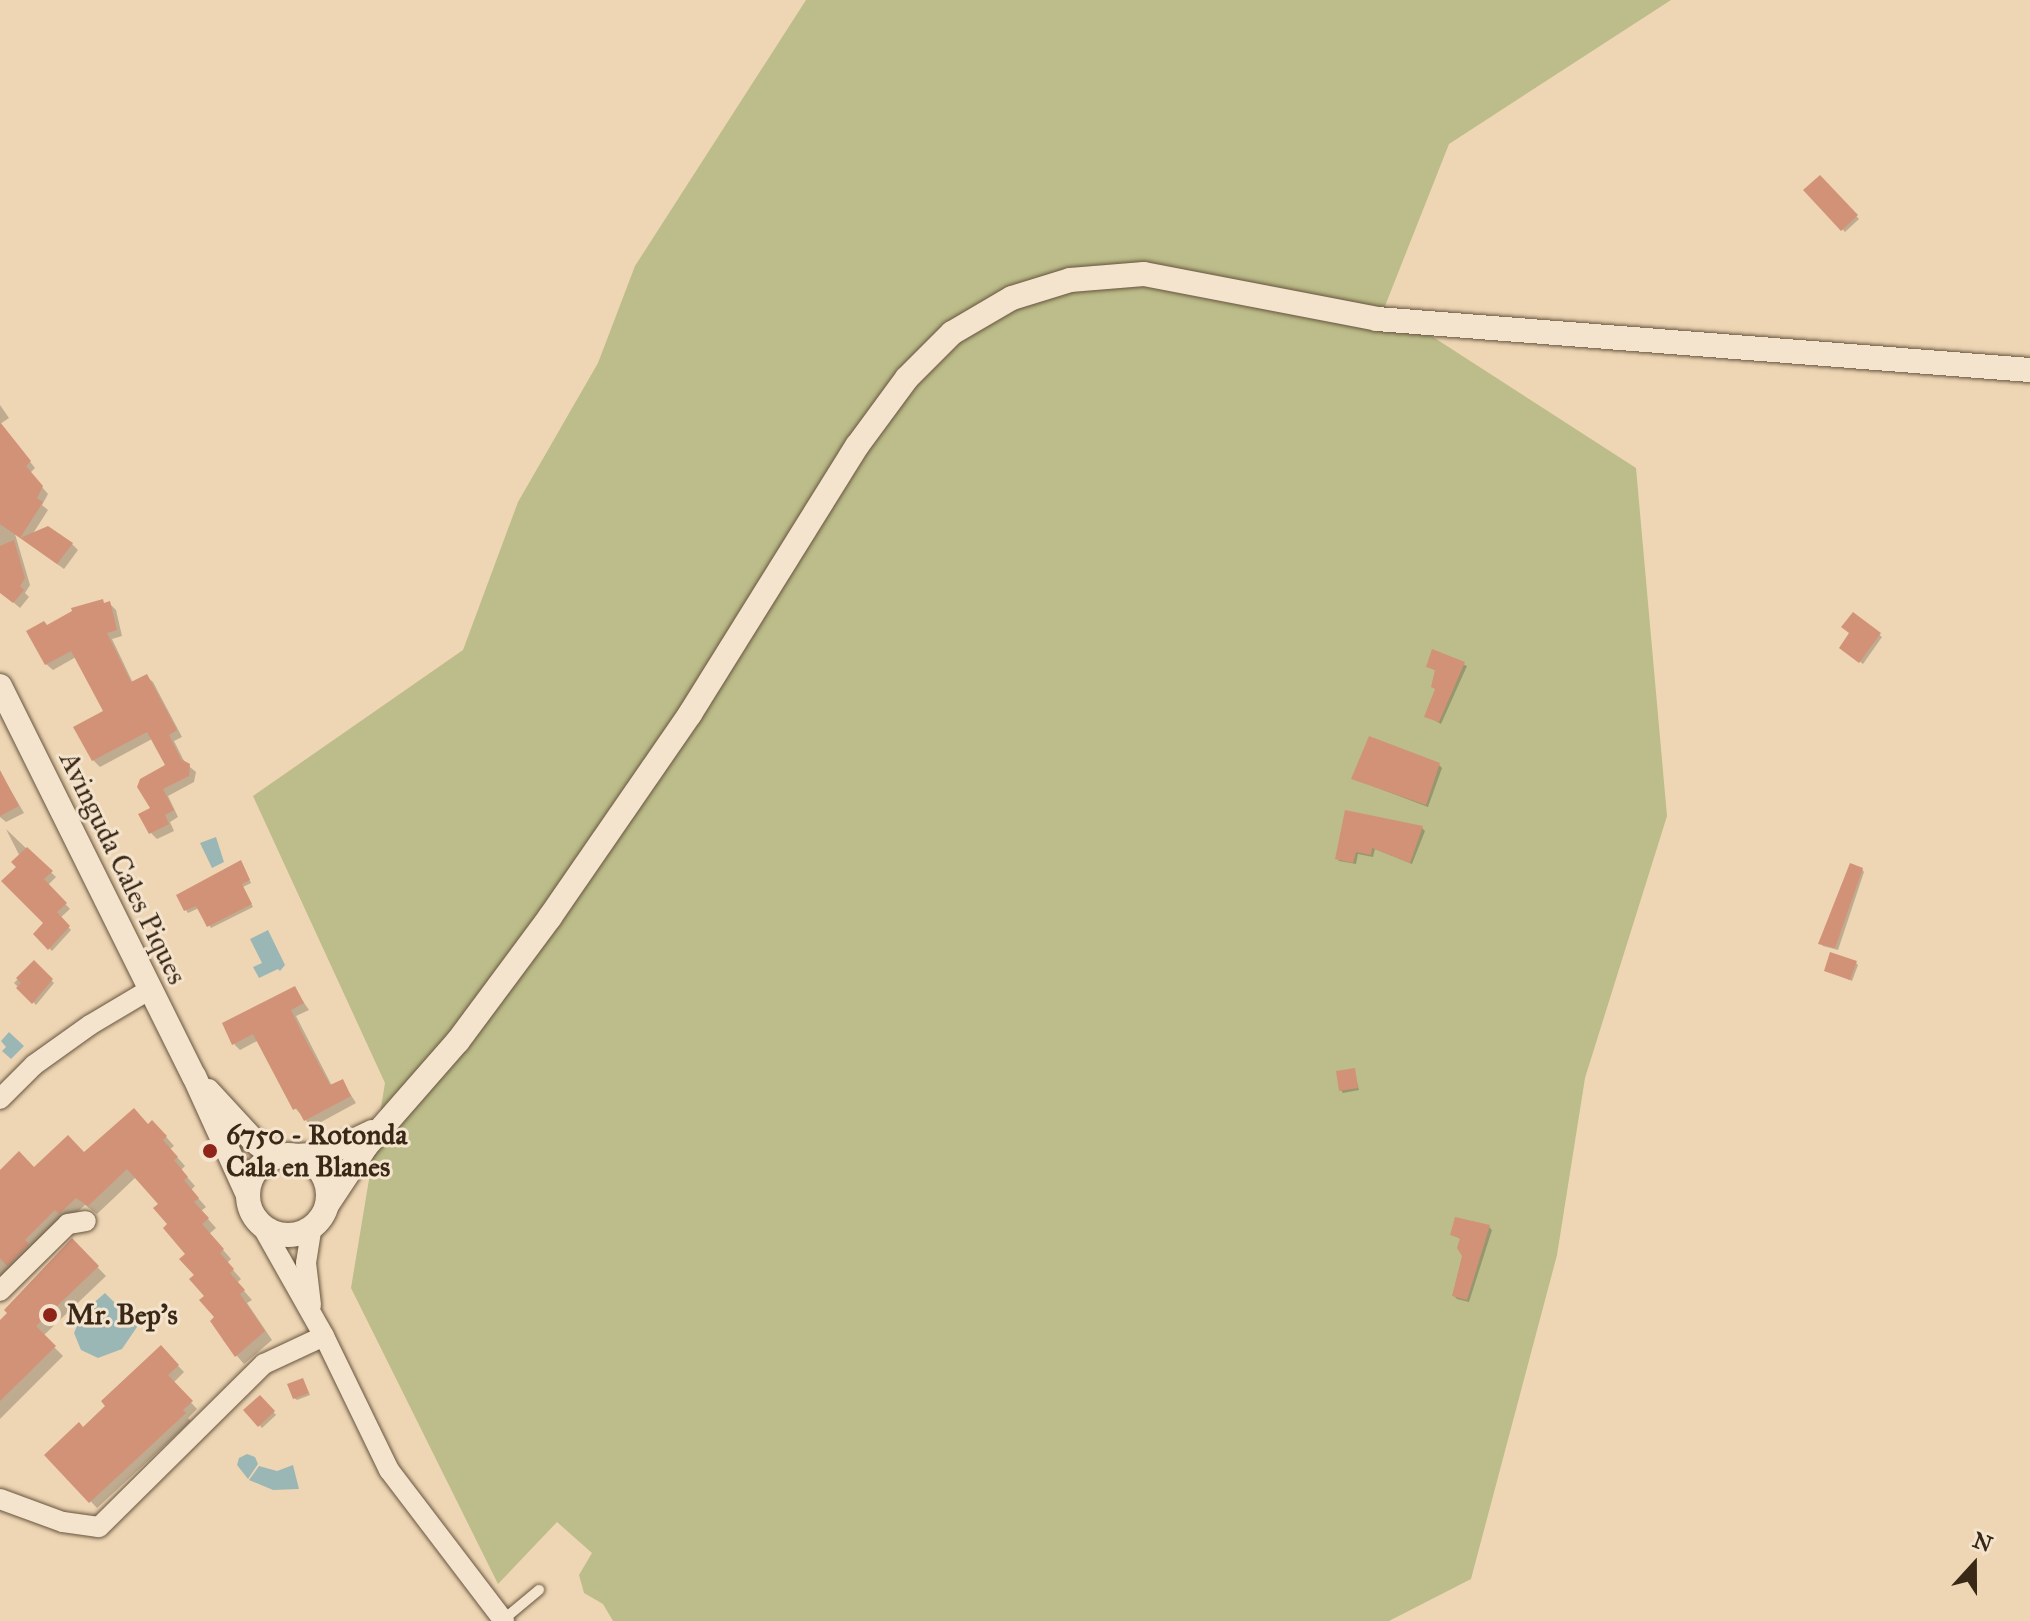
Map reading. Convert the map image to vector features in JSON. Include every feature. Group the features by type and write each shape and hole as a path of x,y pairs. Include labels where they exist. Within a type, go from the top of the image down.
{"street":[{"path":"313,1317 306,1263 312,1227 327,1205 381,1127 458,1041 550,917 690,714 857,446 907,378 952,333 1012,298 1070,280 1144,274 1377,319 2030,370"},
{"name":"Avinguda Cales Piques","path":"0,686 194,1076 248,1195"},
{"path":"0,1099 34,1065 90,1025 149,990"},
{"name":"Avinguda Cales Piques","path":"194,1076 253,1140 285,1156"},
{"path":"381,1127 326,1154 285,1156 258,1168 248,1195 252,1213 324,1336 389,1470 503,1621"},
{"path":"285,1156 307,1159 321,1172 328,1195 327,1205"},
{"path":"0,1291 68,1224 86,1221"},
{"path":"262,1226 281,1234 297,1234 312,1227"},
{"path":"0,1499 63,1522 99,1527 264,1364 324,1336"}],"lane":[{"path":"503,1621 539,1590"}],"green space":[{"path":"806,0 1671,0 1449,144 1385,306 1636,468 1667,816 1585,1078 1557,1255 1471,1579 1389,1621 613,1621 603,1604 584,1593 579,1575 592,1553 557,1522 498,1584 351,1288 385,1083 253,796 463,650 518,502 598,363 635,266"}],"water":[{"path":"216,837 224,862 212,868 200,843"},
{"path":"268,930 285,965 280,971 278,969 259,978 253,967 262,963 250,939"},
{"path":"9,1032 24,1046 11,1059 2,1051 6,1047 1,1041"},
{"path":"105,1293 120,1308 134,1314 137,1327 122,1349 98,1358 81,1350 74,1333 83,1312"},
{"path":"247,1454 255,1457 258,1464 248,1479 237,1465 239,1458"},
{"path":"293,1465 299,1489 273,1490 249,1480 259,1466 277,1471"}],"building":[{"path":"1820,175 1858,215 1841,231 1803,190"},
{"path":"0,422 31,461 26,466 43,486 37,498 43,502 20,538 0,524"},
{"path":"48,526 73,543 57,564 20,538"},
{"path":"14,540 25,578 20,586 24,590 13,603 0,593 0,546"},
{"path":"103,599 104,603 110,601 117,630 107,633 131,682 147,674 177,730 169,735 181,759 190,764 189,776 163,789 174,810 165,815 169,824 149,834 138,814 150,808 137,787 140,779 165,765 147,732 92,761 73,727 103,711 71,651 45,665 26,631 44,621 47,625 72,611 71,608"},
{"path":"1853,612 1881,633 1859,663 1839,648 1849,633 1841,627"},
{"path":"1432,649 1465,662 1439,722 1424,717 1435,689 1431,687 1435,670 1426,667"},
{"path":"1369,736 1440,763 1426,805 1351,779"},
{"path":"0,770 19,806 0,816"},
{"path":"1345,810 1423,826 1410,863 1372,848 1371,855 1356,852 1353,863 1335,859"},
{"path":"27,847 53,871 44,879 67,903 57,912 70,926 48,950 33,934 43,923 1,881 16,867 11,862"},
{"path":"241,860 250,880 242,884 252,904 207,927 196,906 184,911 176,895"},
{"path":"1850,863 1863,868 1835,948 1818,944"},
{"path":"1830,952 1857,961 1850,980 1824,971"},
{"path":"34,960 53,979 32,1004 16,988 21,983 16,978"},
{"path":"295,986 304,1003 291,1010 305,1039 330,1085 343,1079 351,1096 304,1121 297,1108 293,1110 253,1034 232,1045 222,1023"},
{"path":"1355,1068 1358,1088 1339,1091 1336,1071"},
{"path":"134,1108 148,1124 152,1120 167,1136 163,1140 178,1157 174,1160 188,1177 184,1180 199,1198 194,1202 209,1218 202,1224 224,1249 220,1253 234,1269 230,1273 245,1290 240,1294 265,1331 235,1357 210,1321 214,1317 199,1300 204,1296 189,1279 194,1275 179,1259 185,1254 163,1228 167,1224 153,1208 158,1204 127,1169 88,1206 76,1198 59,1214 55,1210 25,1240 29,1244 7,1266 0,1258 0,1170 19,1151 34,1167 68,1135 84,1152"},
{"path":"1455,1217 1490,1225 1467,1300 1452,1296 1462,1256 1457,1248 1460,1238 1450,1235"},
{"path":"72,1238 99,1266 36,1326 56,1346 0,1401 0,1320 7,1313 4,1310"},
{"path":"161,1345 179,1365 168,1375 193,1401 183,1410 186,1413 89,1503 44,1455 79,1422 83,1427 105,1406 101,1401"},
{"path":"303,1378 309,1393 293,1399 287,1384"},
{"path":"260,1395 275,1411 258,1427 243,1410"}],"place":[{"name":"6750 - Rotonda Cala en Blanes","path":"210,1151"},
{"name":"Mr. Bep's","path":"50,1315"}]}
